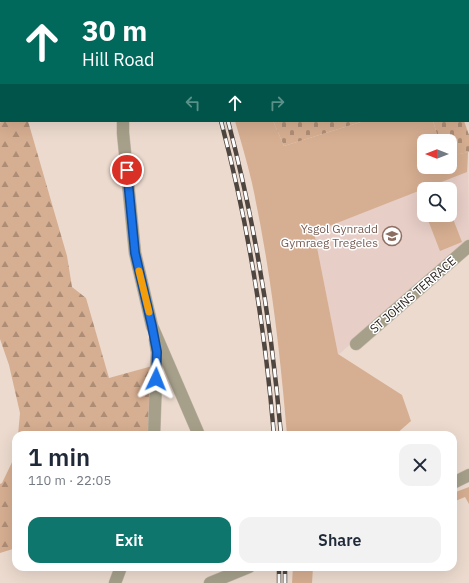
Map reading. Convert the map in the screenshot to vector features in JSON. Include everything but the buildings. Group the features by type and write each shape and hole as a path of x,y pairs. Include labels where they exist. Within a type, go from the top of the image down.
{"street":[{"path":"123,122 135,253 157,352 154,431"},
{"name":"ST JOHNS TERRACE","path":"356,344 469,246"},
{"path":"152,326 197,431"},
{"path":"457,481 469,475"},
{"path":"115,583 120,571"},
{"path":"210,583 239,571"}],"shaded area":[{"name":"Ysgol Gynradd Gymraeg Tregeles","path":"364,122 433,122 437,134 417,134 417,174 457,174 457,154 468,152 469,241 338,355 314,232"}],"green space":[{"path":"28,122 67,256 72,287 86,298 109,378 156,365 154,431 18,431 20,413 9,365 0,339 0,123"},
{"path":"235,122 273,122 284,146 361,122 433,122 437,134 417,134 417,174 457,174 457,154 468,152 467,172 442,182 417,182 417,192 314,232 338,354 402,395 411,421 400,431 287,431 278,340 264,245 252,183"},
{"path":"273,122 361,122 284,146"},
{"path":"433,122 464,122 469,135 469,152 457,155 457,134 437,134"},
{"path":"429,222 454,222 462,242 440,251"},
{"path":"12,462 12,549 0,553 0,484 2,483"},
{"path":"469,487 469,504 465,497 457,500 457,492"},
{"path":"293,571 313,571 312,583 292,583"}],"railway":[{"path":"221,122 231,159 254,276 266,356 274,431"},
{"path":"228,122 238,159 261,276 273,356 281,431"},
{"path":"279,571 279,583"},
{"path":"285,571 285,583"}],"slow traffic":[{"path":"139,271 149,312"}],"place":[{"name":"Ysgol Gynradd Gymraeg Tregeles","path":"392,236"}],"route":[{"path":"127,170 135,253 157,352 156,379"}]}
